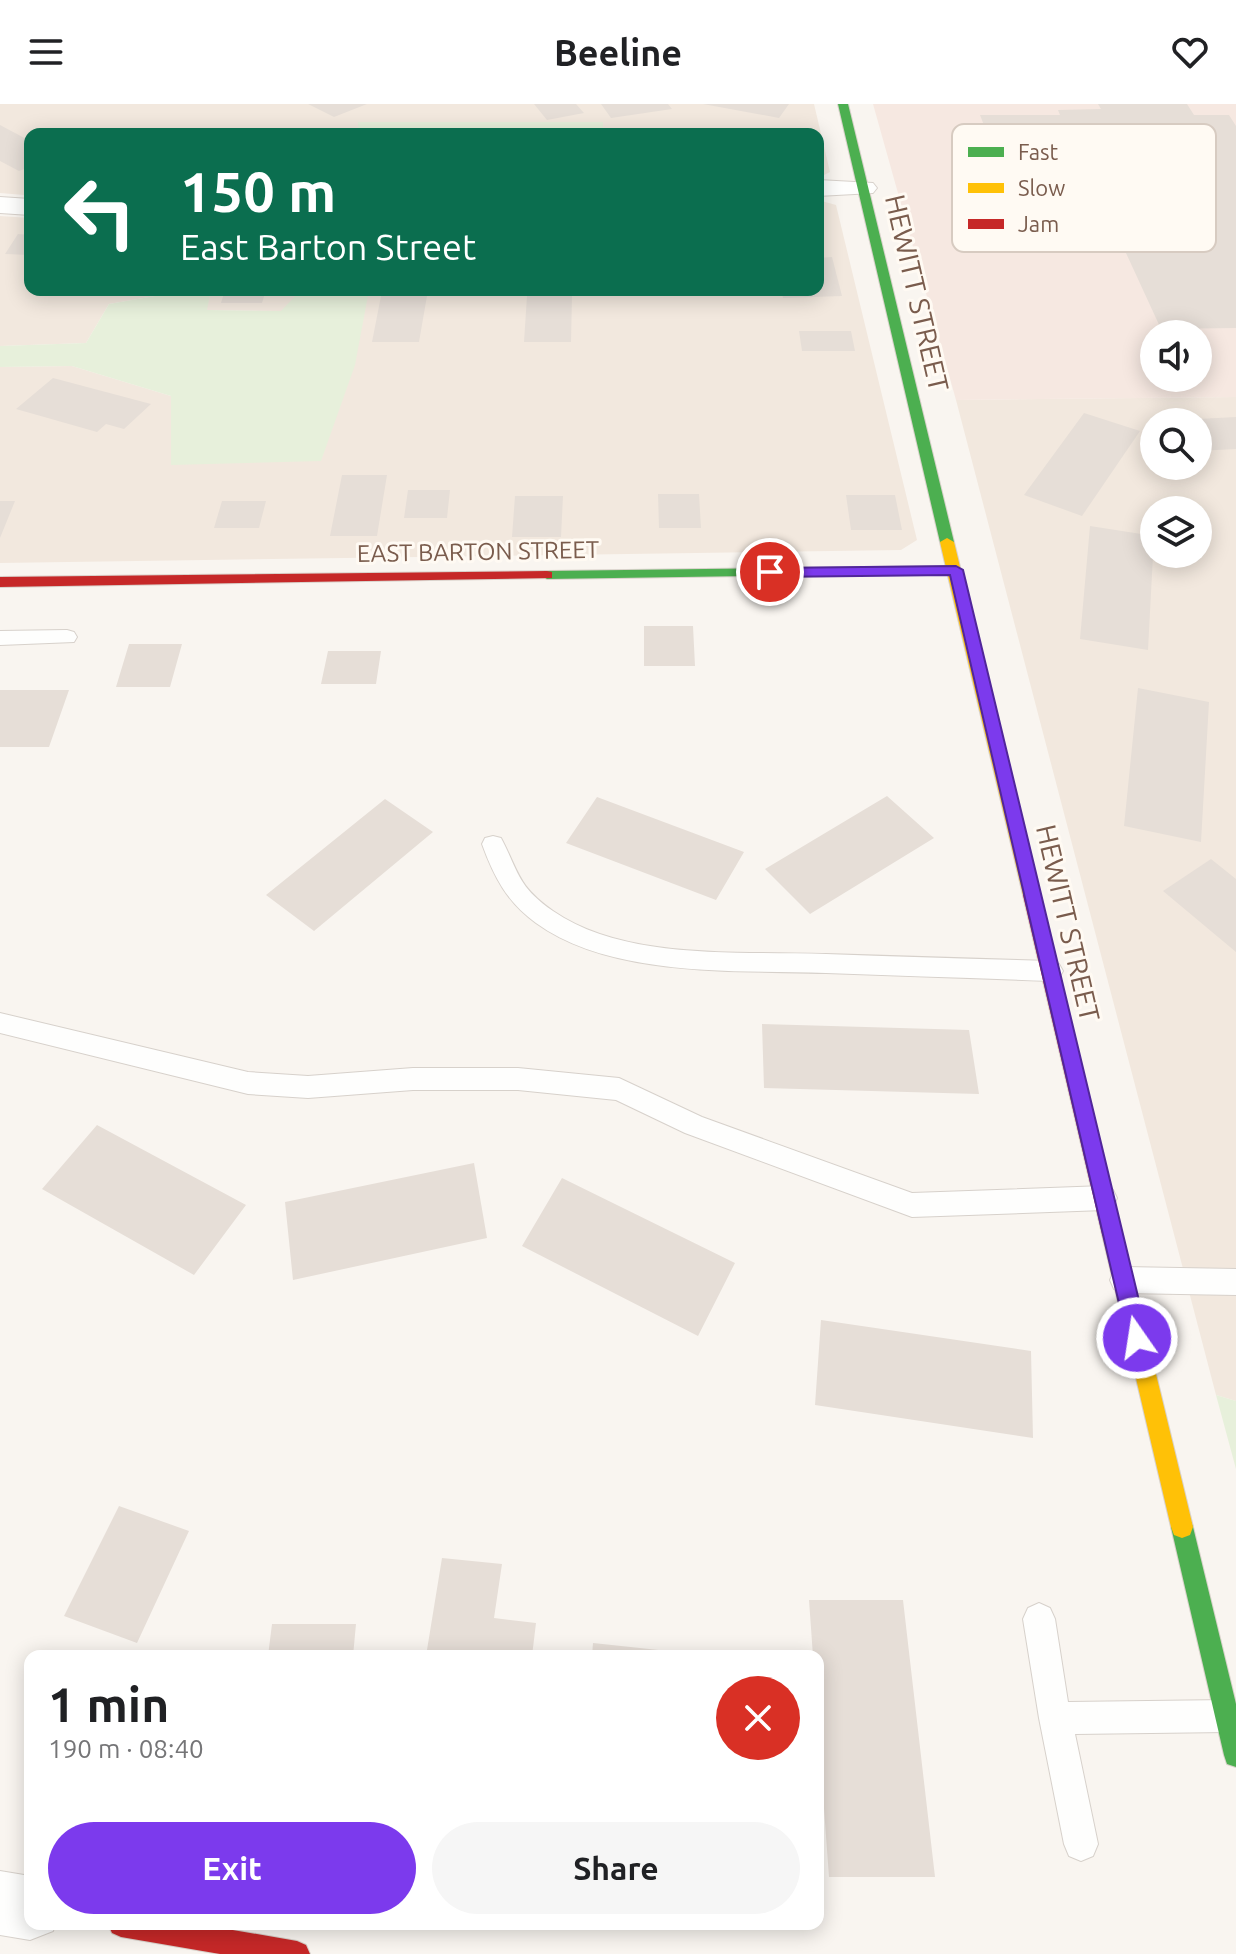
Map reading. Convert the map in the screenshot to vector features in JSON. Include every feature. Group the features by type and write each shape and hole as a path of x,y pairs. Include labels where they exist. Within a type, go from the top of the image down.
{"street":[{"name":"HEWITT STREET","path":"843,104 1236,1755"},
{"path":"824,188 864,188"},
{"path":"0,205 24,207"},
{"name":"EAST BARTON STREET","path":"0,582 956,570"},
{"path":"0,1903 24,1907"},
{"path":"156,1930 297,1954"}],"lane":[{"path":"0,638 67,637"},
{"path":"493,844 509,881 528,904 563,928 600,943 645,954 687,959 1051,971"},
{"path":"0,1023 248,1083 308,1087 413,1079 518,1079 619,1089 694,1125 912,1205 1104,1198"},
{"path":"1124,1280 1236,1282"},
{"path":"1039,1619 1055,1718 1081,1844"},
{"path":"1055,1718 1227,1716"}],"shaded area":[{"path":"0,104 814,104 820,128 603,128 603,122 359,122 359,128 24,128 24,195 0,193"},
{"path":"873,104 1236,104 1236,397 956,400"},
{"path":"824,146 830,172 824,175"},
{"path":"824,202 836,205 917,540 901,550 0,563 0,367 72,366 171,396 171,464 281,311 206,310 210,296 824,296"},
{"path":"0,216 24,218 24,296 155,296 109,304 86,343 0,346"},
{"path":"1236,397 1236,1401 1216,1395 956,400"}],"green space":[{"path":"358,122 603,122 603,128 358,128"},
{"path":"155,296 210,296 207,310 281,311 295,296 368,296 355,365 321,461 171,465 171,396 72,366 0,367 0,346 86,343 109,304"},
{"path":"1216,1395 1236,1401 1236,1469"}],"building":[{"path":"308,104 367,104 334,117"},
{"path":"534,104 576,104 584,113 547,120"},
{"path":"601,104 668,104 672,109 611,118"},
{"path":"703,104 789,104 779,118"},
{"path":"1098,104 1187,104 1194,115 1229,115 1236,126 1236,328 1212,328 1212,320 1157,320 1126,252 1216,252 1216,124 983,124 980,115 1060,115 1058,110 1101,109"},
{"path":"0,125 24,138 24,169 19,171 0,161"},
{"path":"18,234 24,234 24,255 5,254"},
{"path":"832,257 842,296 783,298 824,296 824,258"},
{"path":"223,296 264,296 262,303 221,303"},
{"path":"381,296 427,296 419,342 372,342"},
{"path":"527,296 572,296 571,342 524,342"},
{"path":"799,331 851,331 855,351 802,351"},
{"path":"53,378 151,404 124,429 106,424 97,432 16,409"},
{"path":"1084,413 1140,431 1082,516 1024,495"},
{"path":"1236,417 1236,449 1212,450 1212,418"},
{"path":"342,475 387,475 377,536 330,536"},
{"path":"408,490 450,490 447,518 404,518"},
{"path":"658,494 699,494 701,528 659,528"},
{"path":"846,495 895,495 902,530 851,530"},
{"path":"515,496 563,496 561,537 512,537"},
{"path":"0,501 15,501 0,538"},
{"path":"222,501 266,501 259,528 214,528"},
{"path":"1090,526 1140,534 1140,568 1152,568 1148,650 1080,639"},
{"path":"644,626 693,626 695,666 644,666"},
{"path":"129,644 182,644 170,687 116,687"},
{"path":"328,651 381,651 376,684 321,684"},
{"path":"1138,688 1209,702 1201,842 1124,826"},
{"path":"0,690 69,690 49,747 0,747"},
{"path":"887,796 934,838 810,914 765,869"},
{"path":"597,797 744,852 716,900 566,843"},
{"path":"385,799 433,832 314,931 266,895"},
{"path":"1211,859 1236,879 1236,952 1163,891"},
{"path":"762,1024 969,1030 979,1094 764,1088"},
{"path":"97,1125 246,1205 194,1275 42,1189"},
{"path":"474,1163 487,1238 293,1280 285,1202"},
{"path":"562,1178 735,1263 698,1336 522,1246"},
{"path":"821,1320 1031,1351 1033,1438 815,1405"},
{"path":"119,1506 189,1531 137,1643 64,1616"},
{"path":"442,1558 502,1564 494,1618 536,1623 533,1650 427,1650"},
{"path":"809,1600 903,1600 935,1877 829,1877 824,1808 824,1650 813,1650"},
{"path":"272,1624 356,1624 354,1650 269,1650"},
{"path":"593,1643 659,1650 592,1650"}],"traffic: fast":[{"path":"843,104 947,542"},
{"path":"547,575 956,570"},
{"path":"1182,1527 1236,1755"}],"traffic: slow":[{"path":"947,542 1031,895"},
{"path":"1112,1234 1182,1527"}],"traffic: jam":[{"path":"0,582 547,575"},
{"path":"1031,895 1112,1234"},
{"path":"156,1930 297,1954"}],"route":[{"path":"770,572 956,570 1137,1338"}]}
